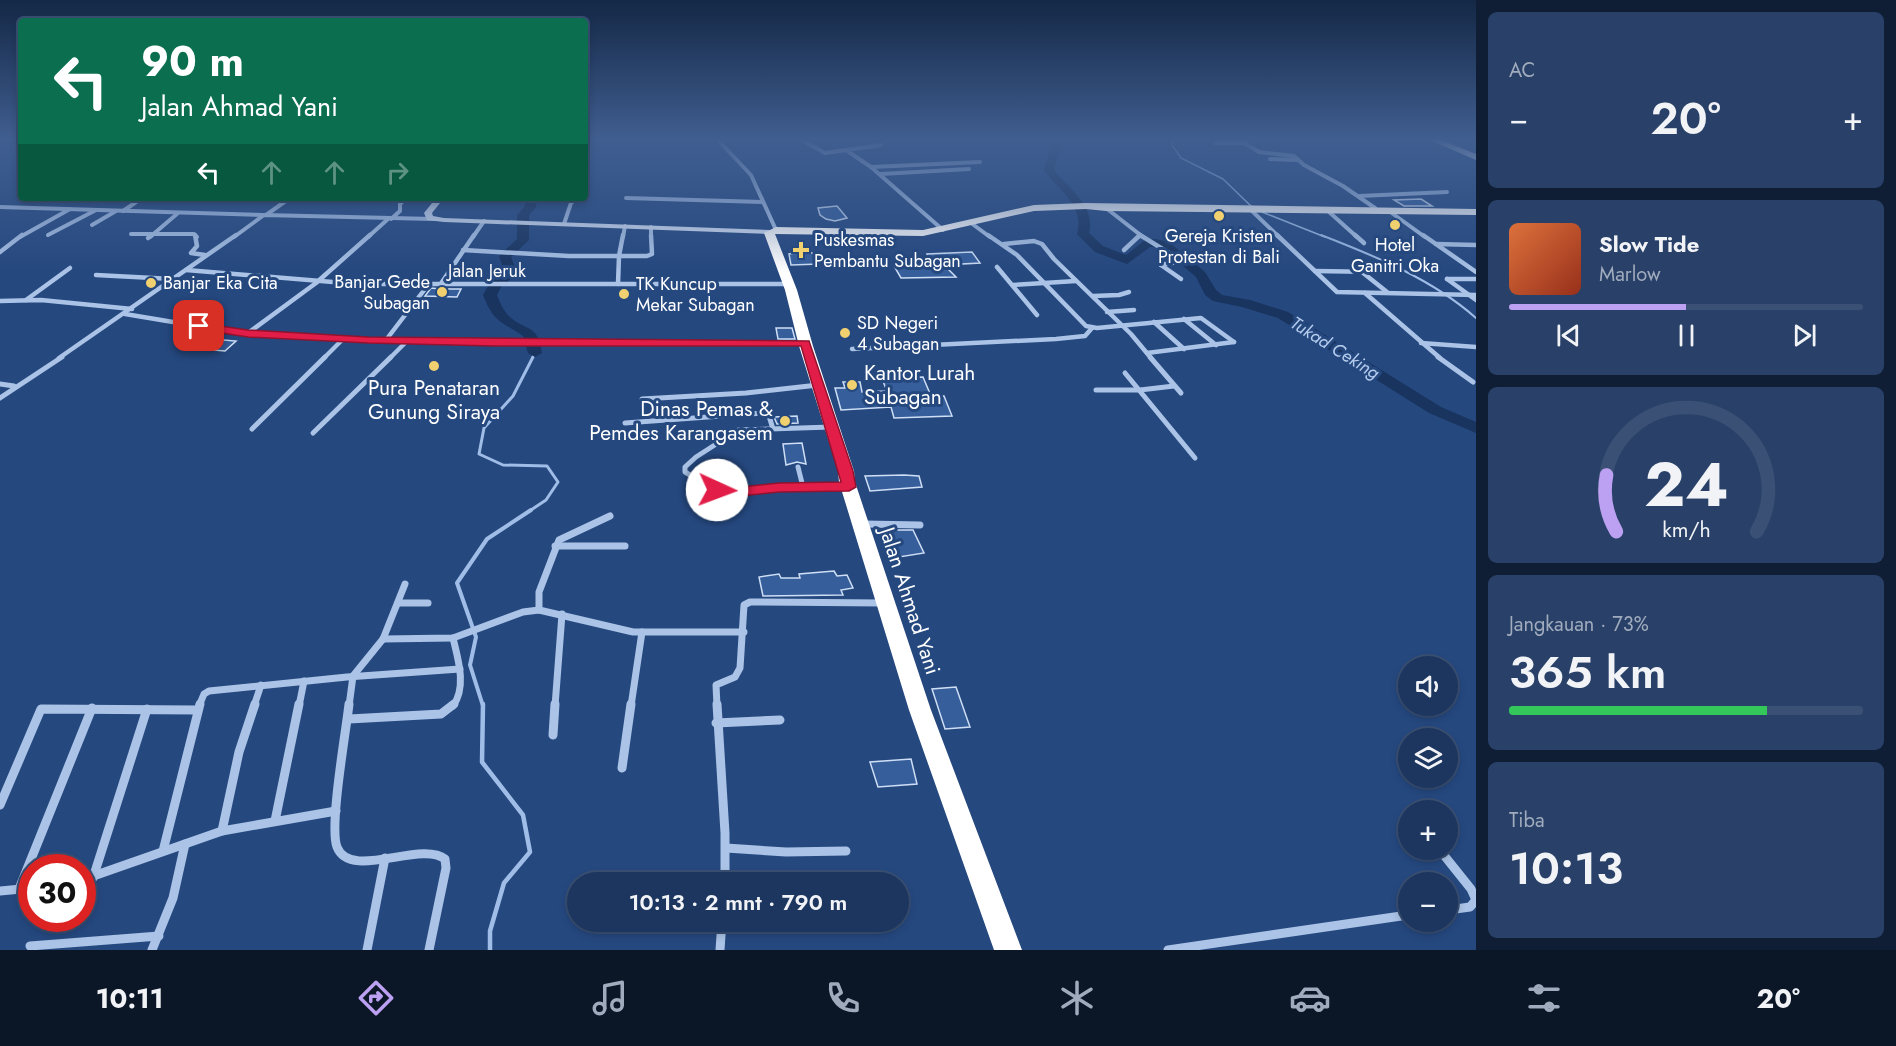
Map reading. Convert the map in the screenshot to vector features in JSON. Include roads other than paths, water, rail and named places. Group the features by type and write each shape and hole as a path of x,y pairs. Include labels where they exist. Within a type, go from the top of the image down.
{"highway":[{"path":"778,233 913,234 943,230 1034,208 1086,206"},
{"path":"1425,210 1328,211 1260,209 1086,206 1106,208 1260,209 1375,208 1476,211"},
{"name":"Jalan Ahmad Yani","path":"778,233 778,258 783,263 860,524 920,710 1008,950"}],"main road":[{"path":"438,201 427,214 434,219 778,233"}],"street":[{"path":"756,184 778,233"},
{"path":"891,184 943,230"},
{"path":"1339,184 1375,208"},
{"path":"1359,196 1447,192"},
{"path":"626,198 763,202"},
{"path":"122,211 137,201"},
{"path":"0,398 125,314 205,255 286,201"},
{"path":"248,333 316,282 400,211 400,204 403,201"},
{"path":"564,224 573,201"},
{"path":"0,207 434,219"},
{"path":"1106,208 1140,235 1182,261 1162,266 1181,279"},
{"path":"0,252 23,234 70,209"},
{"path":"1260,209 1336,292 1476,295"},
{"path":"48,235 96,210"},
{"path":"92,225 116,211"},
{"path":"1328,211 1364,243"},
{"path":"1389,211 1476,272"},
{"path":"148,238 178,213"},
{"path":"440,285 484,221"},
{"path":"971,223 1004,244 1045,283 1078,320 1092,328 1203,318 1234,341 1146,353"},
{"path":"618,284 619,256 625,226"},
{"path":"463,250 647,256 652,254 651,227"},
{"path":"131,234 194,234 197,237 197,246 191,253 205,255"},
{"path":"1124,250 1140,235"},
{"path":"1004,244 1040,242 1123,326 1181,393"},
{"path":"1435,244 1476,245"},
{"path":"997,267 1036,315"},
{"path":"26,300 70,268"},
{"name":"Jalan Jeruk","path":"186,270 316,282 428,285 789,284"},
{"path":"1315,271 1378,272"},
{"path":"1362,272 1388,292"},
{"path":"96,275 173,279"},
{"path":"1476,279 1447,279 1476,300"},
{"path":"1013,285 1076,280"},
{"path":"386,340 428,285"},
{"path":"1093,296 1119,295 1129,292"},
{"path":"1364,292 1420,343 1473,382"},
{"path":"1,300 132,309"},
{"path":"1107,312 1134,310"},
{"path":"125,314 248,333 343,339 805,343"},
{"path":"1184,319 1216,345"},
{"path":"1154,322 1184,349"},
{"path":"852,349 1011,342 1085,336 1092,328"},
{"path":"252,429 343,339"},
{"path":"313,433 407,341"},
{"path":"1420,343 1476,346"},
{"path":"1125,373 1195,458"},
{"path":"0,384 15,386"},
{"path":"642,399 746,393 818,385"},
{"path":"1096,390 1140,390 1174,386"},
{"path":"625,423 763,413 769,416 773,429"},
{"path":"831,427 738,430 688,464 685,471 712,488 727,492 803,487 849,487"},
{"path":"798,467 803,487"},
{"path":"538,610 539,592 555,546 566,535 610,516"},
{"path":"860,524 920,525"},
{"path":"555,546 625,546"},
{"path":"405,584 383,639 353,676 336,811 335,836 337,848 343,856 353,862 440,855 445,859 446,868 429,950"},
{"path":"725,872 726,848 716,723 716,685 722,680 736,676 744,632 744,604 762,602 887,603"},
{"path":"398,603 428,603"},
{"path":"383,639 457,636 522,612 538,610 618,629 642,632 744,632"},
{"path":"553,735 562,614"},
{"path":"622,768 642,632"},
{"path":"349,718 447,712 459,697 460,669 457,636"},
{"path":"163,851 197,710 204,694 209,691 353,676 460,669"},
{"path":"275,821 304,681"},
{"path":"222,831 239,752 261,685"},
{"path":"33,854 92,708"},
{"path":"0,805 41,709 197,710"},
{"path":"96,856 147,709"},
{"path":"716,723 780,720"},
{"path":"96,876 222,831 336,811"},
{"path":"152,950 180,878 185,844"},
{"path":"726,848 786,852 846,851"},
{"path":"367,950 385,858"},
{"path":"1448,860 1471,889 1476,900 1470,907 1458,909"},
{"path":"0,891 18,889"},
{"path":"1168,950 1398,916"},
{"path":"720,950 721,932"},
{"path":"30,946 159,936"}],"waterway":[{"name":"Tukad Ceking","path":"1061,184 1081,208 1085,225 1083,234 1099,249 1127,260 1146,244 1155,242 1165,244 1200,274 1209,286 1210,292 1218,298 1245,303 1283,315 1435,410 1476,428"},
{"path":"1229,184 1251,206"},
{"path":"531,201 530,207 523,215 523,240 505,256 509,267 505,279 497,282 490,295 502,317 528,333 535,353"},
{"path":"1262,212 1325,237"},
{"path":"1321,235 1382,260 1422,280 1476,318"},
{"path":"532,358 535,353"},
{"path":"531,510 546,500 558,482 547,466 503,465 479,454 484,428 513,396 533,357"},
{"path":"483,706 470,665 476,637 457,583 487,539 531,510"},
{"path":"483,706 482,762 523,815 530,852 504,883 490,931 490,950"}],"place":[{"name":"Gereja Kristen Protestan di Bali","path":"1219,216"},
{"name":"Hotel Ganitri Oka","path":"1395,225"},
{"name":"Puskesmas Pembantu Subagan","path":"801,250"},
{"name":"Banjar Eka Cita","path":"151,283"},
{"name":"Banjar Gede Subagan","path":"442,292"},
{"name":"TK Kuncup Mekar Subagan","path":"624,294"},
{"name":"SD Negeri 4 Subagan","path":"845,333"},
{"name":"Pura Penataran Gunung Siraya","path":"434,366"},
{"name":"Kantor Lurah Subagan","path":"852,385"},
{"name":"Dinas Pemas & Pemdes Karangasem","path":"785,421"}]}
